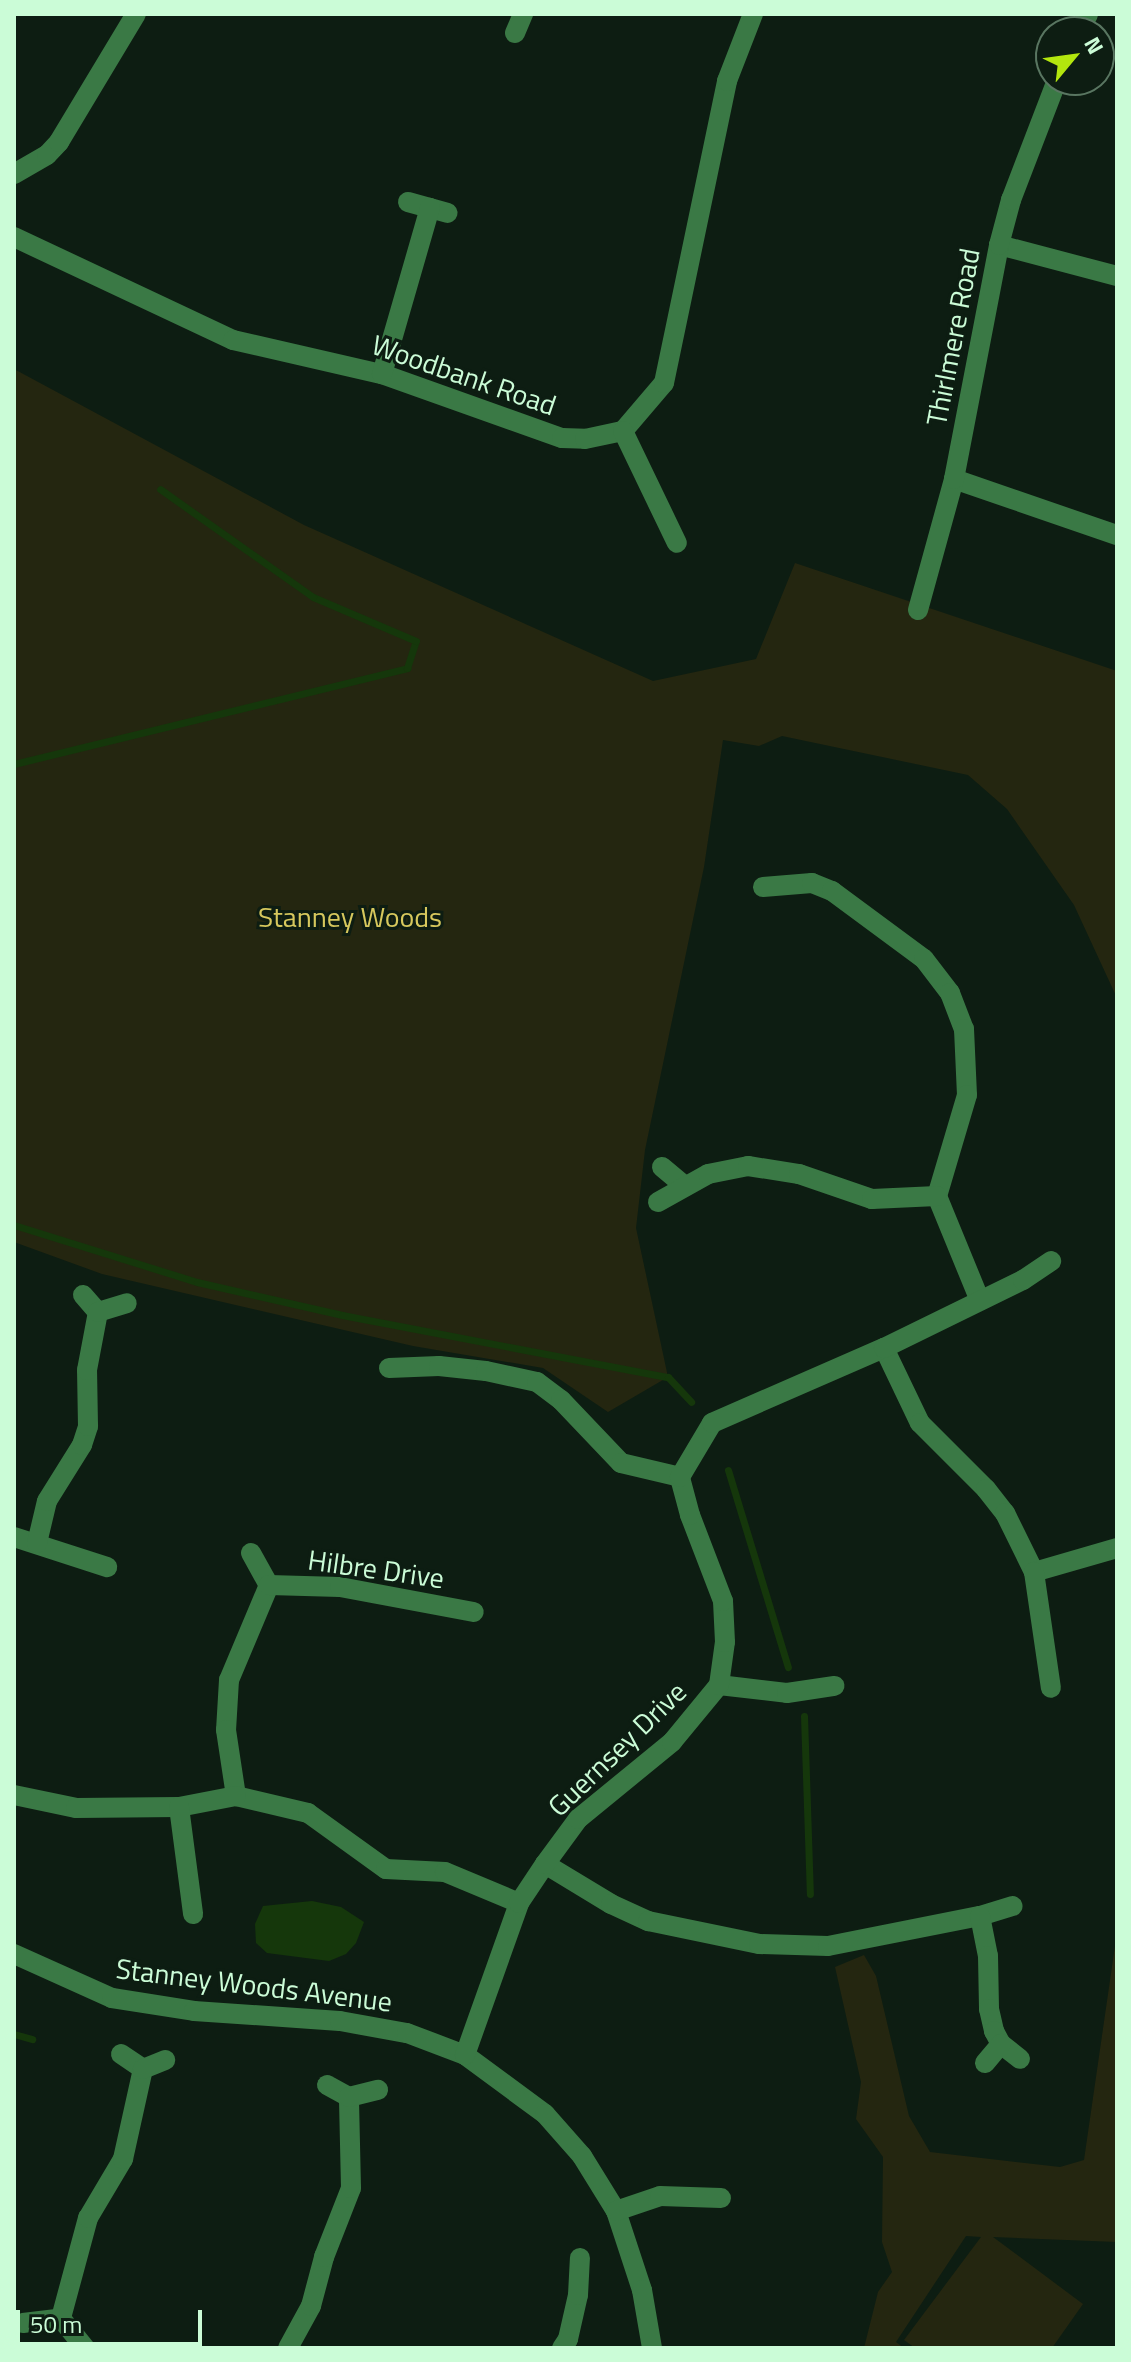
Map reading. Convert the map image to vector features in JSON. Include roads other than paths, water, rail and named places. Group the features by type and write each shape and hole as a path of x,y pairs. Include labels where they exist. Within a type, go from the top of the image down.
{"street":[{"path":"14,174 47,155 59,142 136,14"},
{"path":"677,543 623,431 664,383 727,81 753,14"},
{"name":"Thirlmere Road","path":"918,610 954,479 999,245 1011,200 1051,96"},
{"path":"382,374 439,210 408,202"},
{"name":"Woodbank Road","path":"14,237 233,340 382,374 550,435 585,439 623,431"},
{"path":"999,245 1117,276"},
{"path":"954,479 1117,535"},
{"path":"763,887 812,883 832,891 924,959 950,993 964,1029 967,1095 937,1196 980,1301"},
{"path":"658,1202 717,1171 748,1166 799,1174 872,1199 937,1196"},
{"path":"662,1167 685,1186"},
{"path":"389,1368 439,1366 486,1371 537,1382 561,1400 621,1463 680,1477 712,1423 884,1348 980,1301 1051,1261"},
{"path":"83,1295 98,1312"},
{"path":"98,1312 127,1303"},
{"path":"37,1543 47,1501 82,1445 88,1426 87,1370 98,1312"},
{"path":"884,1348 920,1423 986,1489 1005,1513 1034,1572 1051,1688"},
{"name":"Guernsey Drive","path":"465,2055 519,1903 545,1864 578,1819 672,1742 719,1685 725,1642 723,1601 690,1515 680,1477"},
{"path":"14,1537 107,1567"},
{"path":"1034,1572 1117,1548"},
{"name":"Hilbre Drive","path":"251,1553 269,1585"},
{"name":"Hilbre Drive","path":"269,1585 340,1587 474,1612"},
{"name":"Hilbre Drive","path":"236,1796 226,1730 229,1680 269,1585"},
{"path":"719,1685 787,1693 834,1686"},
{"path":"14,1795 76,1808 179,1807 236,1796 308,1813 386,1869 445,1872 519,1903"},
{"path":"179,1807 193,1914"},
{"path":"545,1864 611,1904 648,1921 759,1944 828,1946 980,1916 1013,1906"},
{"path":"980,1916 988,1956 989,2009 1001,2044 1020,2059"},
{"name":"Stanney Woods Avenue","path":"14,1954 112,1998 194,2011 340,2021 407,2033 465,2055 545,2114 582,2156 616,2211 642,2290 652,2348"},
{"path":"985,2063 1001,2044"},
{"path":"121,2054 143,2069"},
{"path":"143,2069 165,2060"},
{"path":"61,2318 88,2218 123,2159 143,2069"},
{"path":"327,2085 349,2097 378,2090"},
{"path":"288,2348 311,2306 324,2257 351,2188 349,2097"},
{"path":"616,2211 660,2196 721,2198"},
{"path":"562,2348 568,2339 578,2295 580,2258"},
{"path":"23,2323 61,2318"},
{"path":"61,2318 85,2348"}],"waterway":[{"path":"14,764 407,668 416,641 313,597 160,489"},
{"path":"14,1225 197,1282 342,1315 668,1377 691,1402"},
{"path":"728,1470 788,1667"},
{"path":"804,1716 810,1894"},
{"path":"14,2034 32,2039"}],"park label":[{"name":"Stanney Woods","path":"350,917"}]}
